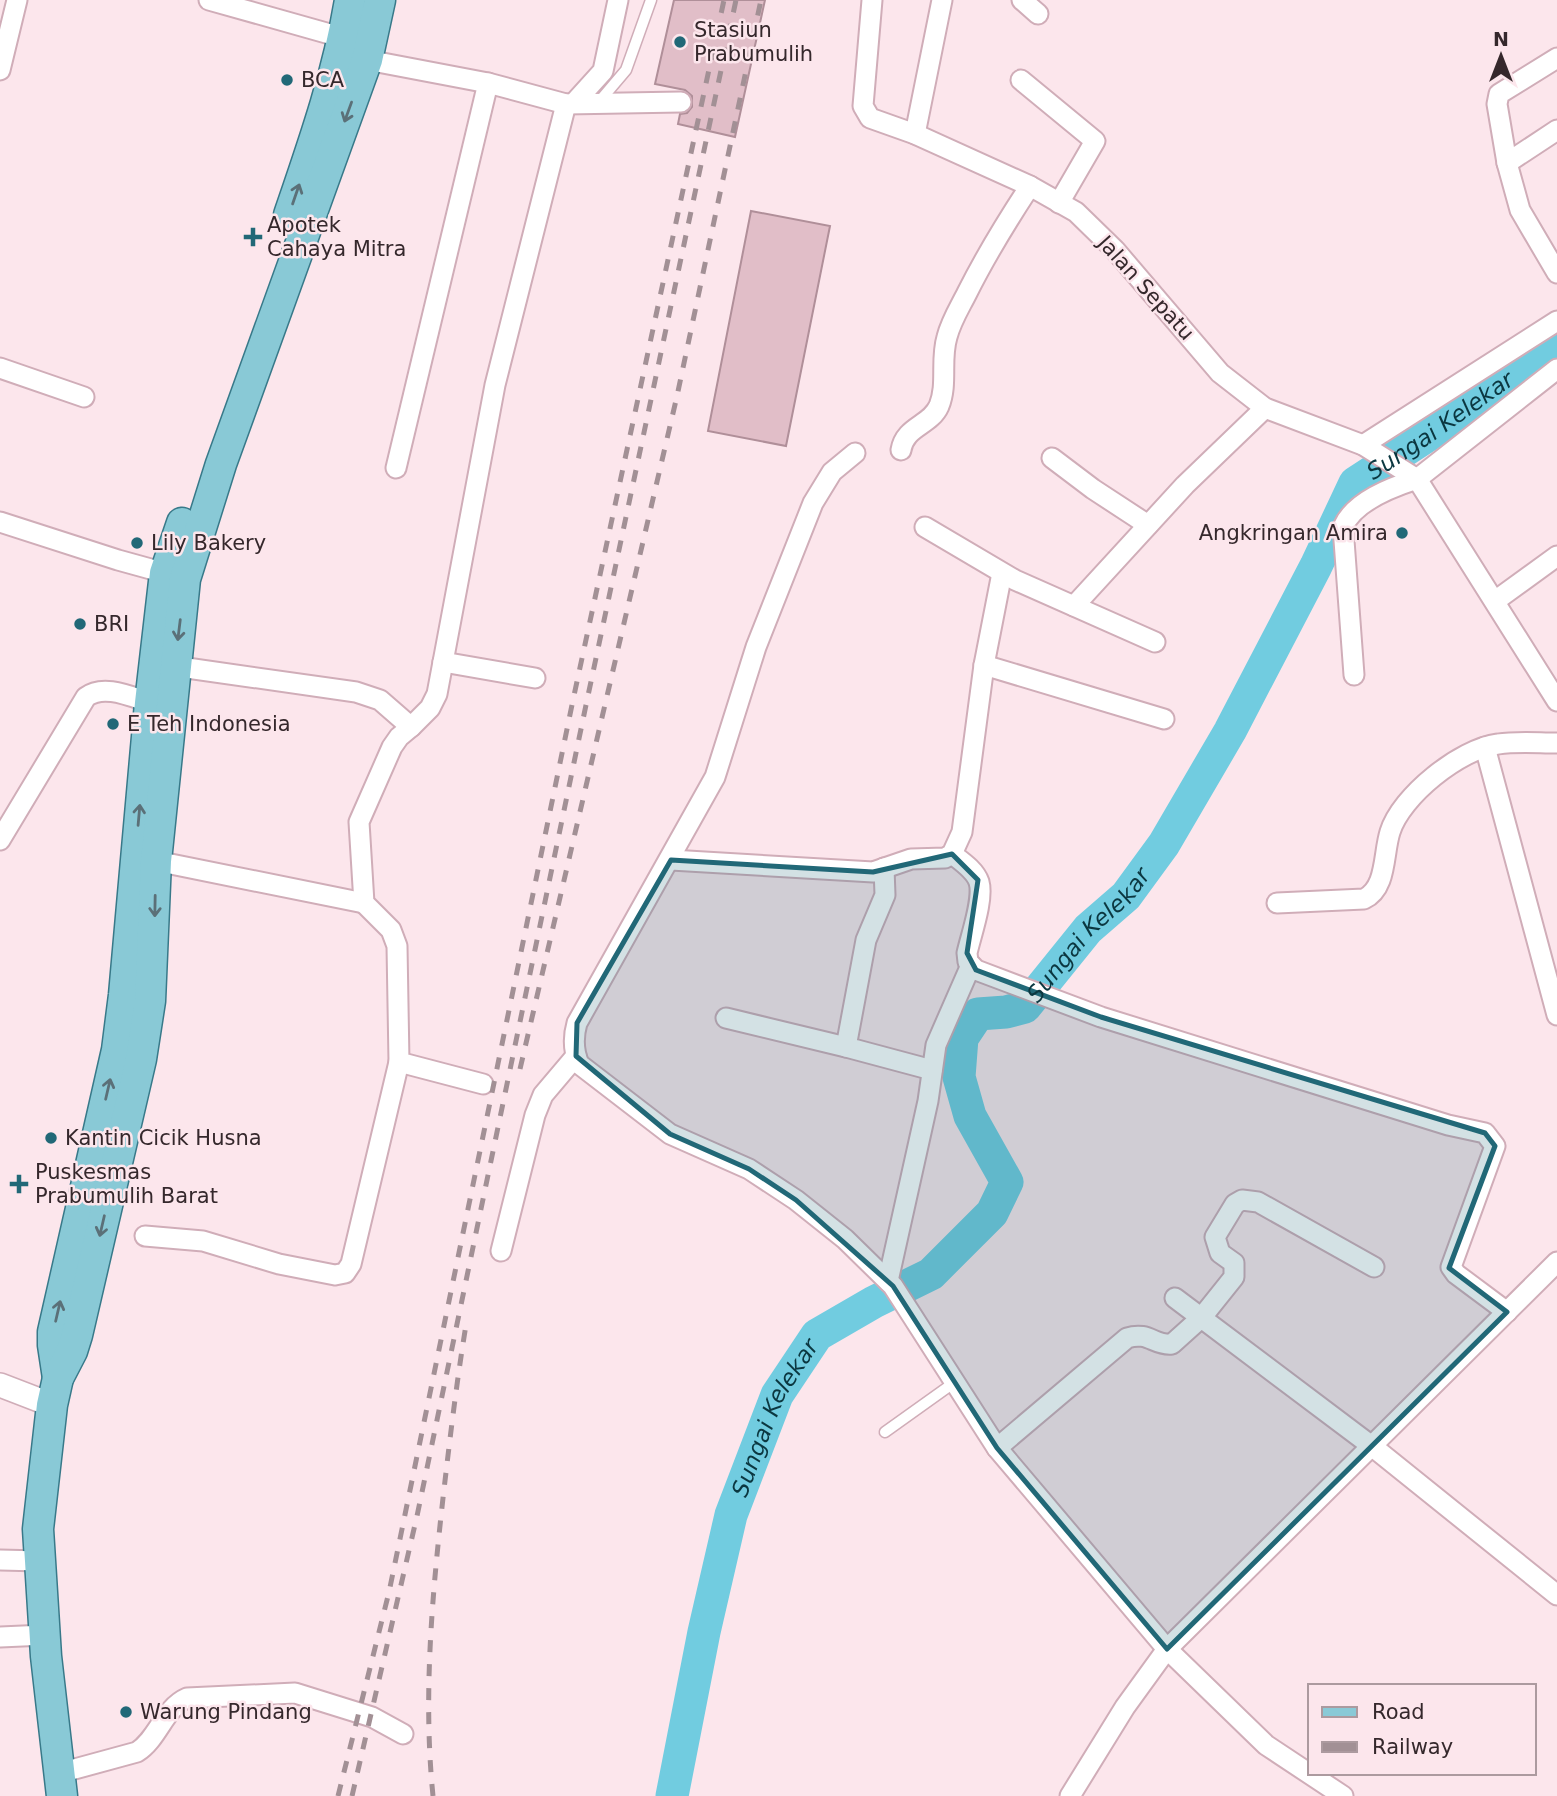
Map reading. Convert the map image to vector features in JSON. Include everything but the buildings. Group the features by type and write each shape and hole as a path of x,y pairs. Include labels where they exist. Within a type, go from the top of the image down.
{"main road":[{"path":"61,1784 45,1635 38,1529 55,1392 76,1335 141,1059 150,1001 145,862 175,576 319,129 344,38 350,0"},
{"path":"175,576 221,464 367,60 380,0"}],"street":[{"path":"0,70 17,0"},
{"path":"209,0 344,38"},
{"path":"365,904 359,822 392,747 430,708 438,694 495,385 570,103 603,71 618,0"},
{"name":"Jalan Sepatu","path":"872,0 863,106 870,118 915,134 1030,186 1076,212 1115,250 1220,373 1265,408 1367,447 1414,477"},
{"path":"915,134 942,0"},
{"path":"1022,0 1038,14"},
{"path":"1557,58 1499,94 1497,104 1507,163 1520,209 1557,273"},
{"path":"367,60 488,83 570,103 681,102"},
{"path":"1021,79 1095,141 1059,203"},
{"path":"396,468 488,83"},
{"path":"1507,163 1557,130"},
{"path":"901,450 910,431 932,417 937,410 943,394 946,340 951,325 992,244 1030,186"},
{"path":"1367,447 1557,321"},
{"path":"0,368 84,397"},
{"path":"1354,675 1343,527 1348,516 1414,477 1557,369"},
{"path":"1074,606 1185,485 1265,408"},
{"path":"855,453 832,472 813,503 756,647 715,777 671,860 577,1023 574,1035 576,1056 579,1064 670,1135 748,1169 796,1200 845,1239 890,1283 997,1448 1167,1648 1266,1745 1308,1773"},
{"path":"1052,458 1098,493 1148,525"},
{"path":"1414,477 1557,701"},
{"path":"0,522 175,576"},
{"path":"925,527 1002,573 1154,642"},
{"path":"1495,601 1557,556"},
{"path":"671,860 873,872 911,859 945,858 952,854 962,832 984,665 1002,573"},
{"path":"443,662 535,678"},
{"path":"165,665 356,692 380,700 411,727"},
{"path":"984,665 1164,719"},
{"path":"0,840 86,697 94,691 105,690 160,705"},
{"path":"1277,904 1364,899 1373,895 1378,886 1390,832 1398,811 1453,762 1467,753 1499,743 1557,743"},
{"path":"1485,747 1557,1015"},
{"path":"952,854 966,865 978,880 980,895 967,953 968,962 976,970 1025,986 1101,1017 1448,1125 1485,1133 1495,1146 1451,1263 1456,1273 1507,1312"},
{"path":"145,862 365,904 391,930 397,946 399,1062 351,1264 345,1273 335,1275 279,1264 203,1241 145,1236"},
{"path":"846,1047 866,940 885,895 884,868"},
{"path":"890,1283 928,1101 936,1045 971,965"},
{"path":"726,1018 932,1070"},
{"path":"501,1251 535,1115 543,1095 576,1056"},
{"path":"399,1062 483,1084"},
{"path":"997,1448 1127,1338 1144,1335 1160,1343 1172,1344 1202,1317 1234,1277 1234,1263 1220,1253 1215,1237 1235,1204 1242,1200 1258,1202 1374,1267"},
{"path":"1070,1796 1125,1707 1167,1648 1557,1262"},
{"path":"1175,1297 1373,1447 1557,1595"},
{"path":"0,1385 55,1392"},
{"path":"0,1560 40,1561"},
{"path":"0,1637 45,1635"},
{"path":"61,1784 147,1746 175,1705 187,1698 295,1693 372,1717 403,1734"},
{"path":"1311,1775 1343,1796"}],"lane":[{"path":"598,103 626,69 651,0"},
{"path":"885,1432 955,1382"}],"highlighted area":[{"path":"952,854 978,880 967,953 976,970 1101,1017 1485,1133 1495,1146 1449,1268 1507,1312 1167,1649 997,1448 893,1286 796,1200 749,1169 670,1134 576,1056 577,1023 671,860 873,872"}],"waterway":[{"name":"Sungai Kelekar","path":"672,1796 704,1632 731,1515 777,1395 817,1335 874,1302 931,1274 992,1213 1007,1182 970,1116 959,1077 962,1038 978,1014 1006,1012 1025,1007 1088,929 1126,896 1164,844 1230,731 1316,566 1355,483 1557,344"}],"railway":[{"path":"338,1796 389,1592 573,700 724,0"},
{"path":"352,1796 417,1516 736,0"},
{"path":"520,1069 677,396 761,0"},
{"path":"433,1796 429,1722 432,1610 448,1453 467,1319"}],"place":[{"name":"Stasiun Prabumulih","path":"680,42"},
{"name":"BCA","path":"287,80"},
{"name":"Apotek Cahaya Mitra","path":"253,237"},
{"name":"Angkringan Amira","path":"1402,533"},
{"name":"Lily Bakery","path":"137,543"},
{"name":"BRI","path":"80,624"},
{"name":"E Teh Indonesia","path":"113,724"},
{"name":"Kantin Cicik Husna","path":"51,1138"},
{"name":"Puskesmas Prabumulih Barat","path":"19,1184"},
{"name":"Warung Pindang","path":"126,1712"}]}
